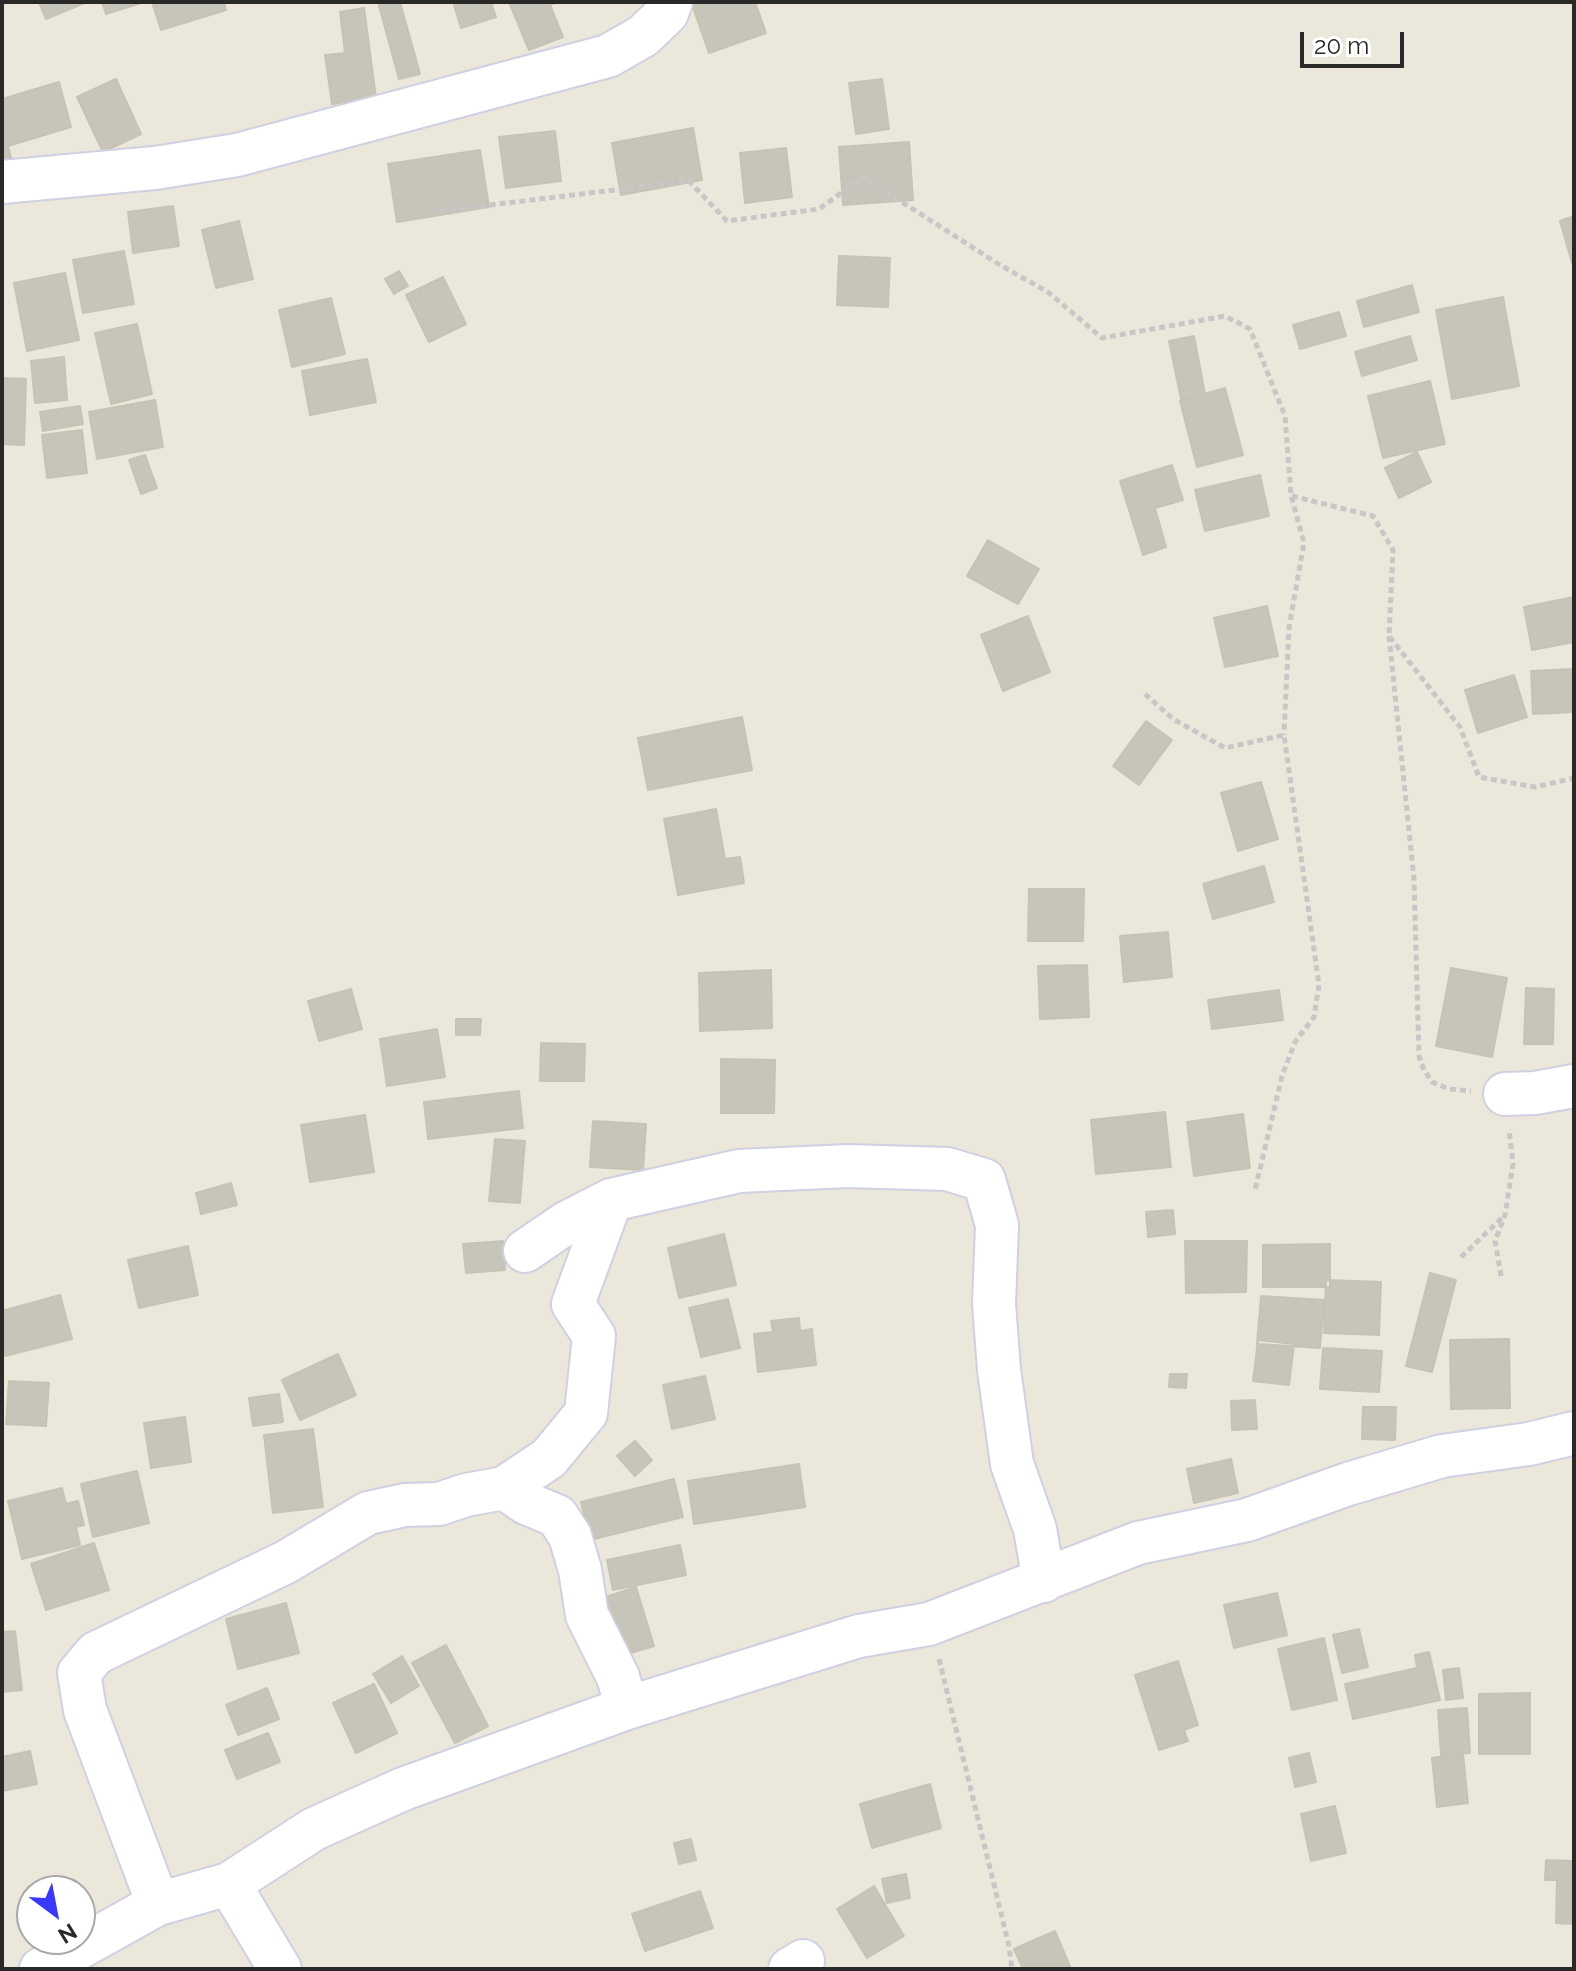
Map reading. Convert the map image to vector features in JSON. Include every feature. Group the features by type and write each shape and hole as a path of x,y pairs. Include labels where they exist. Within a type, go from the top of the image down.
{"street":[{"path":"2,182 155,168 237,155 608,56 643,36 667,13 671,2"},
{"path":"1505,1094 1535,1093 1574,1086"},
{"path":"525,1251 566,1223 611,1200 739,1171 848,1166 947,1169 984,1180 997,1225 994,1304 999,1370 1012,1464 1035,1529 1044,1581"},
{"path":"158,1904 85,1710 79,1673 96,1653 286,1562 368,1513 405,1505 439,1504 504,1488 549,1458 586,1413 594,1336 573,1304 611,1200"},
{"path":"41,1969 158,1904 229,1884 314,1829 403,1789 627,1708 859,1636 929,1624 1138,1543 1247,1520 1348,1484 1442,1456 1529,1444 1574,1433"},
{"path":"504,1488 526,1503 557,1516 570,1536 580,1570 587,1615 618,1677 627,1708"},
{"path":"229,1884 280,1969"}],"path":[{"path":"440,211 689,181 727,221 819,209 863,177 1000,265 1048,292 1102,338 1225,316 1250,329 1285,416 1291,495 1304,543 1289,627 1284,735 1319,985 1314,1017 1295,1042 1282,1076 1255,1190"},
{"path":"1291,495 1373,516 1393,550 1389,636 1414,879 1419,1056 1432,1082 1449,1089 1505,1094 1513,1164 1505,1215 1495,1241 1501,1276"},
{"path":"1389,636 1460,727 1479,777 1535,787 1574,778"},
{"path":"1145,694 1173,719 1225,748 1284,735"},
{"path":"1461,1257 1505,1215"},
{"path":"929,1624 958,1730 1012,1969"}],"building":[{"path":"39,2 87,2 46,19"},
{"path":"102,2 144,2 106,14"},
{"path":"152,2 224,2 226,10 161,30"},
{"path":"378,2 400,2 420,74 399,79"},
{"path":"453,2 491,2 496,17 461,28"},
{"path":"509,2 557,2 550,5 563,37 529,50"},
{"path":"691,2 755,2 766,33 709,53"},
{"path":"364,8 376,98 332,104 325,55 345,53 340,12"},
{"path":"116,79 141,134 103,152 77,97"},
{"path":"882,79 889,129 856,134 849,83"},
{"path":"59,82 71,127 8,146 12,162 2,165 2,99"},
{"path":"693,128 702,180 621,195 612,143"},
{"path":"555,131 561,181 506,188 499,137"},
{"path":"909,142 913,200 843,205 839,147"},
{"path":"786,148 792,197 745,203 740,153"},
{"path":"480,150 489,207 397,222 388,164"},
{"path":"173,206 179,246 133,253 128,212"},
{"path":"1574,216 1574,262 1572,263 1560,221"},
{"path":"239,221 253,279 216,288 202,230"},
{"path":"124,251 134,304 83,313 73,260"},
{"path":"839,256 890,258 888,307 837,305"},
{"path":"399,271 408,286 394,294 385,279"},
{"path":"65,273 79,340 27,351 14,283"},
{"path":"443,277 466,324 429,342 406,295"},
{"path":"1412,285 1419,312 1364,327 1357,301"},
{"path":"1503,297 1519,386 1452,399 1436,310"},
{"path":"331,298 345,354 292,367 279,310"},
{"path":"1339,312 1346,336 1300,349 1293,325"},
{"path":"137,324 152,394 111,404 95,333"},
{"path":"1194,336 1205,394 1181,399 1169,341"},
{"path":"1410,336 1417,360 1362,376 1355,352"},
{"path":"64,357 67,400 35,403 31,361"},
{"path":"367,359 376,402 310,415 302,371"},
{"path":"2,378 26,379 24,445 2,444"},
{"path":"1430,381 1445,444 1383,458 1368,396"},
{"path":"1225,388 1243,455 1197,467 1180,401"},
{"path":"155,400 163,447 97,459 89,412"},
{"path":"80,406 83,424 43,431 40,412"},
{"path":"82,430 87,473 47,478 42,435"},
{"path":"1417,452 1431,482 1399,498 1385,468"},
{"path":"145,455 157,488 141,494 129,460"},
{"path":"1172,465 1183,500 1155,508 1166,547 1143,555 1120,481"},
{"path":"1260,475 1269,516 1205,531 1195,490"},
{"path":"988,540 1039,569 1018,604 967,576"},
{"path":"1574,597 1574,642 1532,650 1524,607"},
{"path":"1267,606 1278,656 1225,667 1214,618"},
{"path":"1028,616 1050,672 1003,691 981,635"},
{"path":"1574,669 1574,712 1533,714 1531,671"},
{"path":"1514,675 1527,717 1478,733 1465,690"},
{"path":"742,717 752,770 648,790 638,738"},
{"path":"1146,721 1172,740 1139,785 1113,766"},
{"path":"1261,782 1278,839 1238,851 1221,793"},
{"path":"716,809 725,859 740,857 744,883 678,895 664,819"},
{"path":"1264,866 1274,902 1213,919 1203,884"},
{"path":"1029,889 1084,889 1083,941 1028,941"},
{"path":"1168,932 1172,977 1124,982 1120,936"},
{"path":"1087,965 1089,1017 1040,1019 1038,966"},
{"path":"1451,968 1507,978 1492,1057 1436,1046"},
{"path":"771,970 772,1028 700,1031 699,973"},
{"path":"1526,988 1554,989 1553,1044 1524,1044"},
{"path":"351,989 362,1029 319,1041 308,1001"},
{"path":"1279,990 1283,1020 1212,1029 1208,1000"},
{"path":"456,1019 481,1019 480,1035 456,1035"},
{"path":"437,1029 445,1077 387,1086 380,1039"},
{"path":"541,1043 585,1044 584,1081 540,1081"},
{"path":"721,1059 775,1060 774,1113 721,1113"},
{"path":"519,1091 523,1128 428,1139 424,1102"},
{"path":"1165,1112 1171,1167 1096,1174 1091,1120"},
{"path":"1243,1114 1250,1168 1194,1176 1187,1122"},
{"path":"365,1115 374,1172 310,1182 301,1125"},
{"path":"593,1121 646,1124 643,1170 590,1167"},
{"path":"495,1139 525,1141 520,1203 489,1201"},
{"path":"231,1183 237,1205 201,1214 196,1193"},
{"path":"1173,1210 1175,1234 1148,1237 1146,1212"},
{"path":"724,1234 736,1285 679,1298 668,1248"},
{"path":"503,1241 505,1270 466,1273 463,1244"},
{"path":"1185,1241 1247,1241 1246,1292 1186,1293"},
{"path":"1330,1244 1330,1287 1263,1287 1263,1245"},
{"path":"188,1246 198,1295 139,1308 128,1260"},
{"path":"1430,1273 1456,1280 1432,1372 1406,1366"},
{"path":"1326,1280 1381,1282 1379,1335 1324,1333"},
{"path":"60,1295 72,1339 5,1356 2,1311"},
{"path":"1261,1296 1324,1300 1320,1348 1257,1344"},
{"path":"728,1299 740,1348 701,1357 689,1308"},
{"path":"799,1318 800,1331 812,1329 816,1365 758,1372 754,1334 773,1332 771,1321"},
{"path":"1509,1339 1510,1408 1451,1409 1450,1340"},
{"path":"1258,1340 1294,1344 1289,1385 1253,1381"},
{"path":"1323,1348 1382,1351 1379,1392 1320,1389"},
{"path":"338,1354 356,1395 300,1420 282,1380"},
{"path":"1170,1374 1187,1374 1186,1388 1169,1387"},
{"path":"705,1376 715,1419 672,1429 663,1385"},
{"path":"9,1381 49,1383 46,1426 6,1424"},
{"path":"279,1394 283,1422 253,1426 249,1398"},
{"path":"1255,1400 1257,1429 1232,1430 1231,1401"},
{"path":"1363,1407 1396,1407 1395,1440 1362,1439"},
{"path":"185,1417 191,1462 151,1468 144,1423"},
{"path":"313,1429 323,1507 273,1513 264,1435"},
{"path":"635,1441 652,1460 635,1476 617,1456"},
{"path":"1231,1459 1238,1493 1194,1503 1187,1469"},
{"path":"799,1464 805,1507 694,1524 688,1481"},
{"path":"137,1471 149,1523 93,1537 81,1484"},
{"path":"674,1479 683,1517 590,1540 581,1502"},
{"path":"62,1488 66,1504 78,1501 84,1525 76,1527 80,1545 22,1559 8,1501"},
{"path":"94,1543 109,1590 46,1610 31,1564"},
{"path":"680,1545 686,1575 613,1590 607,1560"},
{"path":"636,1587 654,1646 624,1655 606,1597"},
{"path":"1277,1593 1287,1635 1234,1648 1224,1605"},
{"path":"286,1603 299,1653 238,1669 226,1619"},
{"path":"1359,1629 1368,1667 1342,1673 1333,1635"},
{"path":"15,1631 22,1690 2,1692 2,1632"},
{"path":"1324,1638 1337,1700 1292,1710 1278,1649"},
{"path":"446,1645 488,1726 455,1743 412,1663"},
{"path":"1429,1652 1440,1700 1353,1719 1345,1684 1417,1668 1415,1655"},
{"path":"402,1656 419,1686 391,1703 373,1674"},
{"path":"1178,1661 1198,1725 1184,1730 1188,1741 1159,1750 1135,1675"},
{"path":"1459,1668 1463,1698 1446,1700 1443,1670"},
{"path":"374,1684 397,1733 356,1753 333,1703"},
{"path":"267,1688 279,1719 238,1735 226,1705"},
{"path":"1530,1693 1530,1754 1479,1754 1479,1694"},
{"path":"1467,1708 1470,1753 1441,1755 1438,1710"},
{"path":"268,1733 280,1762 237,1779 225,1750"},
{"path":"30,1751 37,1784 2,1791 2,1757"},
{"path":"1309,1753 1316,1782 1295,1787 1289,1758"},
{"path":"1463,1754 1468,1803 1437,1807 1432,1758"},
{"path":"930,1784 941,1828 872,1848 860,1804"},
{"path":"1335,1806 1346,1853 1311,1861 1301,1814"},
{"path":"691,1839 696,1860 679,1864 674,1843"},
{"path":"1546,1860 1574,1861 1574,1924 1556,1923 1557,1880 1545,1880"},
{"path":"906,1874 910,1898 887,1903 882,1879"},
{"path":"874,1886 904,1936 867,1958 837,1909"},
{"path":"700,1891 713,1928 645,1951 632,1914"},
{"path":"1055,1931 1071,1969 1023,1969 1014,1949"}]}
